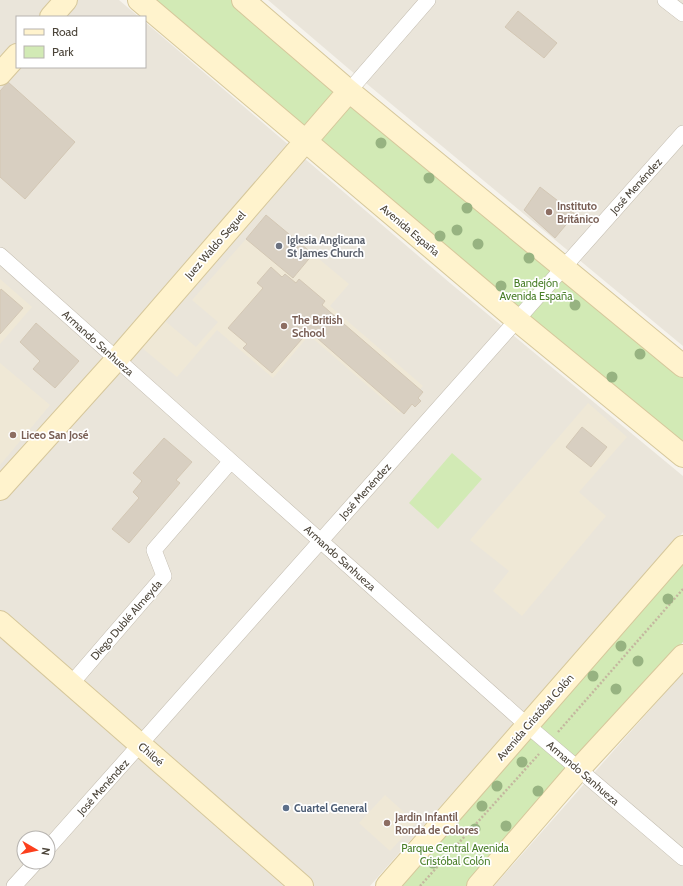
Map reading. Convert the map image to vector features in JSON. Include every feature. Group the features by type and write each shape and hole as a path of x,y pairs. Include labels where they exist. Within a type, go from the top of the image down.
{"main road":[{"path":"52,16 66,0"},
{"name":"Avenida España","path":"140,0 517,320 683,456"},
{"path":"243,0 349,91 683,366"},
{"path":"0,74 16,56"},
{"name":"Juez Waldo Seguel","path":"0,489 116,359 349,91"},
{"name":"Avenida Cristóbal Colón","path":"387,886 683,547"},
{"name":"Chiloé","path":"0,622 302,886"},
{"path":"478,886 579,769 683,656"}],"street":[{"name":"Juez Waldo Seguel","path":"349,91 428,0"},
{"path":"665,0 683,14"},
{"name":"José Menéndez","path":"56,839 683,133"},
{"name":"Armando Sanhueza","path":"0,255 528,726 683,858"},
{"name":"Diego Dublé Almeyda","path":"71,684 164,576 154,550 231,461"},
{"path":"14,886 29,870"}],"shaded area":[{"path":"0,0 119,0 138,16 16,16 16,68 146,68 146,23 450,283 683,476 683,532 370,886 0,886"},
{"path":"268,0 683,0 683,346 349,69"},
{"name":"The British School","path":"246,239 293,278 313,254 349,284 330,306 423,386 399,413 309,335 273,378 217,330 177,377 141,347 164,320 196,347 218,322 192,300"},
{"path":"0,279 32,307 0,344"},
{"name":"Liceo San José","path":"0,363 50,405 0,465"},
{"path":"588,403 627,437 579,492 606,516 522,616 493,591 509,571 470,540"},
{"path":"683,673 683,886 494,886 624,739"},
{"name":"Jardin Infantil Ronda de Colores","path":"385,795 416,823 390,851 359,823"}],"green space":[{"name":"Bandejón Avenida España","path":"152,0 233,0 683,375 683,445"},
{"path":"452,453 482,479 438,529 409,503"},
{"name":"Parque Central Avenida Cristóbal Colón","path":"683,551 683,642 468,886 385,886"}],"building":[{"path":"518,11 557,43 544,58 505,27"},
{"path":"8,82 75,142 25,199 0,177 0,91"},
{"name":"Instituto Británico","path":"540,187 575,214 555,238 524,210"},
{"name":"Iglesia Anglicana St James Church","path":"266,215 313,254 293,278 246,239"},
{"path":"271,267 282,277 285,274 296,283 299,279 325,301 322,305 423,392 418,398 421,401 415,407 412,404 404,414 309,331 272,373 243,348 247,344 228,328 263,288 257,283"},
{"path":"1,289 23,308 0,334 0,291"},
{"path":"36,323 79,361 55,388 33,369 40,361 20,342"},
{"path":"582,427 607,447 591,467 566,447"},
{"path":"164,438 192,462 176,480 180,483 129,543 112,529 139,498 133,492 142,481 133,473"}],"place":[{"name":"Instituto Británico","path":"549,212"},
{"name":"Iglesia Anglicana St James Church","path":"279,246"},
{"name":"The British School","path":"284,326"},
{"name":"Liceo San José","path":"13,435"},
{"name":"Cuartel General","path":"286,808"},
{"name":"Jardin Infantil Ronda de Colores","path":"387,823"}]}
